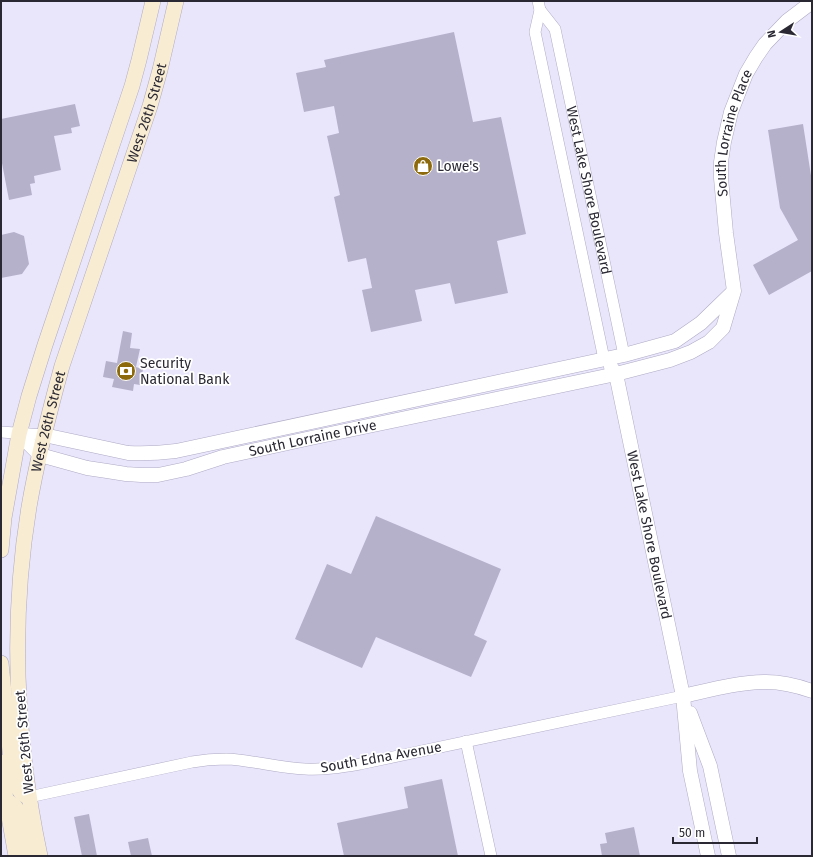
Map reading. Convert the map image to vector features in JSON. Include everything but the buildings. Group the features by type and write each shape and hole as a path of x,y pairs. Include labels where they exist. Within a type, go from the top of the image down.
{"main road":[{"name":"West 26th Street","path":"1,550 4,518 19,434 29,396 132,86 153,1"},
{"name":"West 26th Street","path":"40,856 24,761 21,729 18,646 19,609 29,507 50,409 62,366 150,106 176,1"},
{"path":"1,663 12,771 15,784 20,792 29,797"},
{"name":"West 26th Street","path":"1,762 4,800 16,856"},
{"path":"4,800 14,805 19,812 29,856"}],"street":[{"name":"South Lorraine Place","path":"616,374 670,360 691,352 709,342 723,328 734,291 726,233 721,173 724,142 731,112 746,74 765,44 787,21 812,2"},
{"name":"West Lake Shore Boulevard","path":"539,5 555,29 624,355"},
{"name":"West Lake Shore Boulevard","path":"539,5 535,32 604,359 616,374 683,696 690,771 708,856"},
{"path":"616,374 624,355 675,341 701,323 734,291"},
{"name":"South Lorraine Drive","path":"44,435 121,452 141,454 156,453 624,355"},
{"name":"South Lorraine Drive","path":"19,434 40,455 106,472 158,475 186,469 223,457 616,374"},
{"path":"1,432 44,435"},
{"path":"683,696 738,685 766,682 786,684 812,691"},
{"name":"West Lake Shore Boulevard","path":"683,696 710,766 730,856"},
{"name":"South Edna Avenue","path":"29,797 209,759 227,759 297,768 336,768 683,696"},
{"path":"466,741 491,856"}],"place":[{"name":"Lowe's","path":"423,166"},
{"name":"Security National Bank","path":"126,371"}]}
